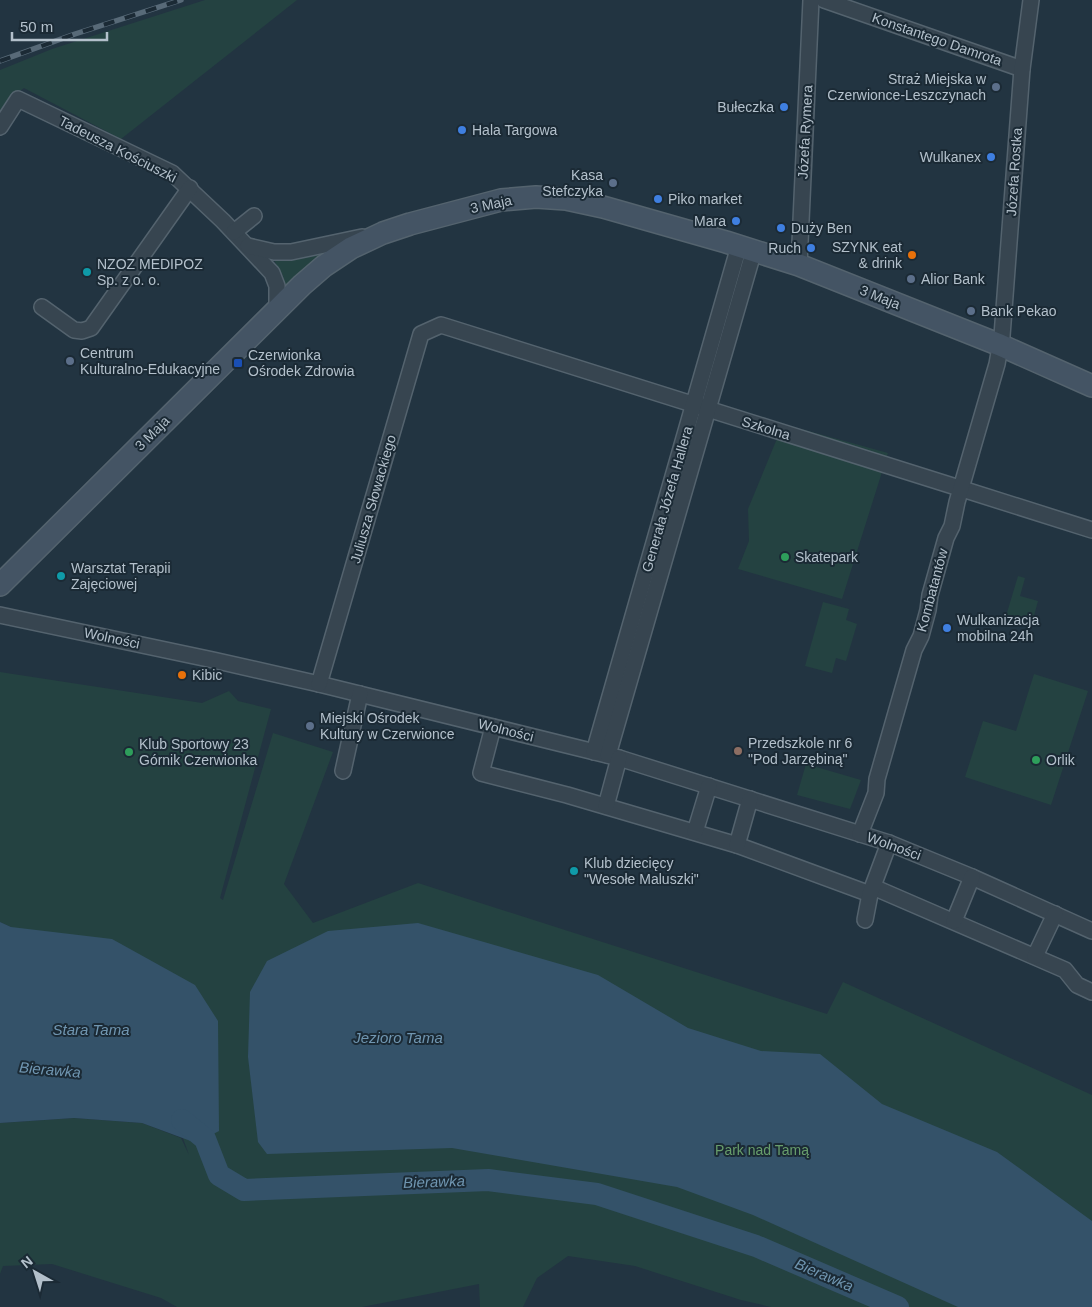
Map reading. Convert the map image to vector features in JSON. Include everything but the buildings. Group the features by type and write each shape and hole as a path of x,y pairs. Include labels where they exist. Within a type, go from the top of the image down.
{"main road":[{"name":"3 Maja","path":"0,585 277,309 324,266 358,245 383,233 429,218 501,200 550,197 581,202 747,248 799,265 1000,345 1092,386"}],"street":[{"name":"Józefa Rymera","path":"799,265 811,0"},
{"name":"Konstantego Damrota","path":"824,0 1022,68"},
{"name":"Józefa Rostka","path":"1000,345 1022,68 1031,0"},
{"name":"Tadeusza Kościuszki","path":"0,127 18,99 172,173 190,188 248,246 274,276 277,286 277,309"},
{"path":"42,307 74,330 82,331 91,328 190,188"},
{"path":"234,232 254,216"},
{"path":"248,246 274,252 291,252 383,233"},
{"name":"Generała Józefa Hallera","path":"606,806 607,755 701,408 747,248"},
{"name":"Szkolna","path":"441,325 1092,530"},
{"name":"Juliusza Słowackiego","path":"319,684 421,334 441,325"},
{"name":"Kombatantów","path":"860,834 876,793 877,779 914,650 928,610 930,595 946,538 952,526 995,371 1000,345"},
{"name":"Wolności","path":"0,614 319,684 607,755 889,843 1092,931"},
{"path":"342,771 360,694"},
{"path":"494,727 481,773 695,832 871,890 954,921 1035,956 1065,970 1077,985 1092,992"},
{"path":"695,832 709,786"},
{"path":"737,845 750,799"},
{"path":"865,920 871,890 889,843"},
{"path":"954,921 972,878"},
{"path":"1035,956 1055,914"}],"green space":[{"path":"205,0 297,0 121,139 24,88 9,99 0,113 0,70 52,49"},
{"path":"321,254 286,290 283,276 274,260 300,259"},
{"path":"783,424 888,453 842,599 738,569 749,541 748,509"},
{"path":"1018,576 1025,578 1020,596 1038,601 1032,623 1006,616"},
{"path":"823,602 849,609 846,620 857,624 846,661 836,658 832,673 805,666"},
{"name":"Park nad Tamą","path":"0,672 202,703 229,691 238,701 271,709 220,898 223,900 273,733 333,752 284,884 313,923 418,883 827,1014 843,982 1092,1095 1092,1307 771,1307 741,1300 635,1266 568,1256 537,1278 523,1307 480,1307 479,1284 362,1307 177,1307 161,1298 52,1264 3,1266 0,1274 0,1123 74,1118 142,1123 181,1138 189,1155 136,1005 0,922"},
{"name":"Orlik","path":"1034,674 1088,691 1051,805 965,777 983,721 1016,731"},
{"path":"806,764 861,780 850,809 797,795"}],"water":[{"name":"Stara Tama","path":"0,922 11,927 112,939 195,985 218,1021 219,1131 196,1143 142,1123 74,1118 0,1123"},
{"name":"Jezioro Tama","path":"418,923 598,975 688,1028 761,1051 820,1054 882,1104 997,1152 1092,1221 1092,1307 958,1307 753,1215 677,1187 452,1148 267,1154 258,1142 248,1057 250,992 267,961 328,931"}],"waterway":[{"name":"Bierawka","path":"182,1120 205,1139 219,1175 244,1190 488,1180 597,1194 756,1246 898,1307"}],"railway":[{"path":"0,61 75,34 181,0"}],"place":[{"name":"Straż Miejska w Czerwionce-Leszczynach","path":"996,87"},
{"name":"Bułeczka","path":"784,107"},
{"name":"Hala Targowa","path":"462,130"},
{"name":"Wulkanex","path":"991,157"},
{"name":"Kasa Stefczyka","path":"613,183"},
{"name":"Piko market","path":"658,199"},
{"name":"Mara","path":"736,221"},
{"name":"Duży Ben","path":"781,228"},
{"name":"Ruch","path":"811,248"},
{"name":"SZYNK eat & drink","path":"912,255"},
{"name":"NZOZ MEDIPOZ Sp. z o. o.","path":"87,272"},
{"name":"Alior Bank","path":"911,279"},
{"name":"Bank Pekao","path":"971,311"},
{"name":"Centrum Kulturalno-Edukacyjne","path":"70,361"},
{"name":"Czerwionka Ośrodek Zdrowia","path":"238,363"},
{"name":"Skatepark","path":"785,557"},
{"name":"Warsztat Terapii Zajęciowej","path":"61,576"},
{"name":"Wulkanizacja mobilna 24h","path":"947,628"},
{"name":"Kibic","path":"182,675"},
{"name":"Miejski Ośrodek Kultury w Czerwionce","path":"310,726"},
{"name":"Przedszkole nr 6 \"Pod Jarzębiną\"","path":"738,751"},
{"name":"Klub Sportowy 23 Górnik Czerwionka","path":"129,752"},
{"name":"Orlik","path":"1036,760"},
{"name":"Klub dziecięcy \"Wesołe Maluszki\"","path":"574,871"}]}
